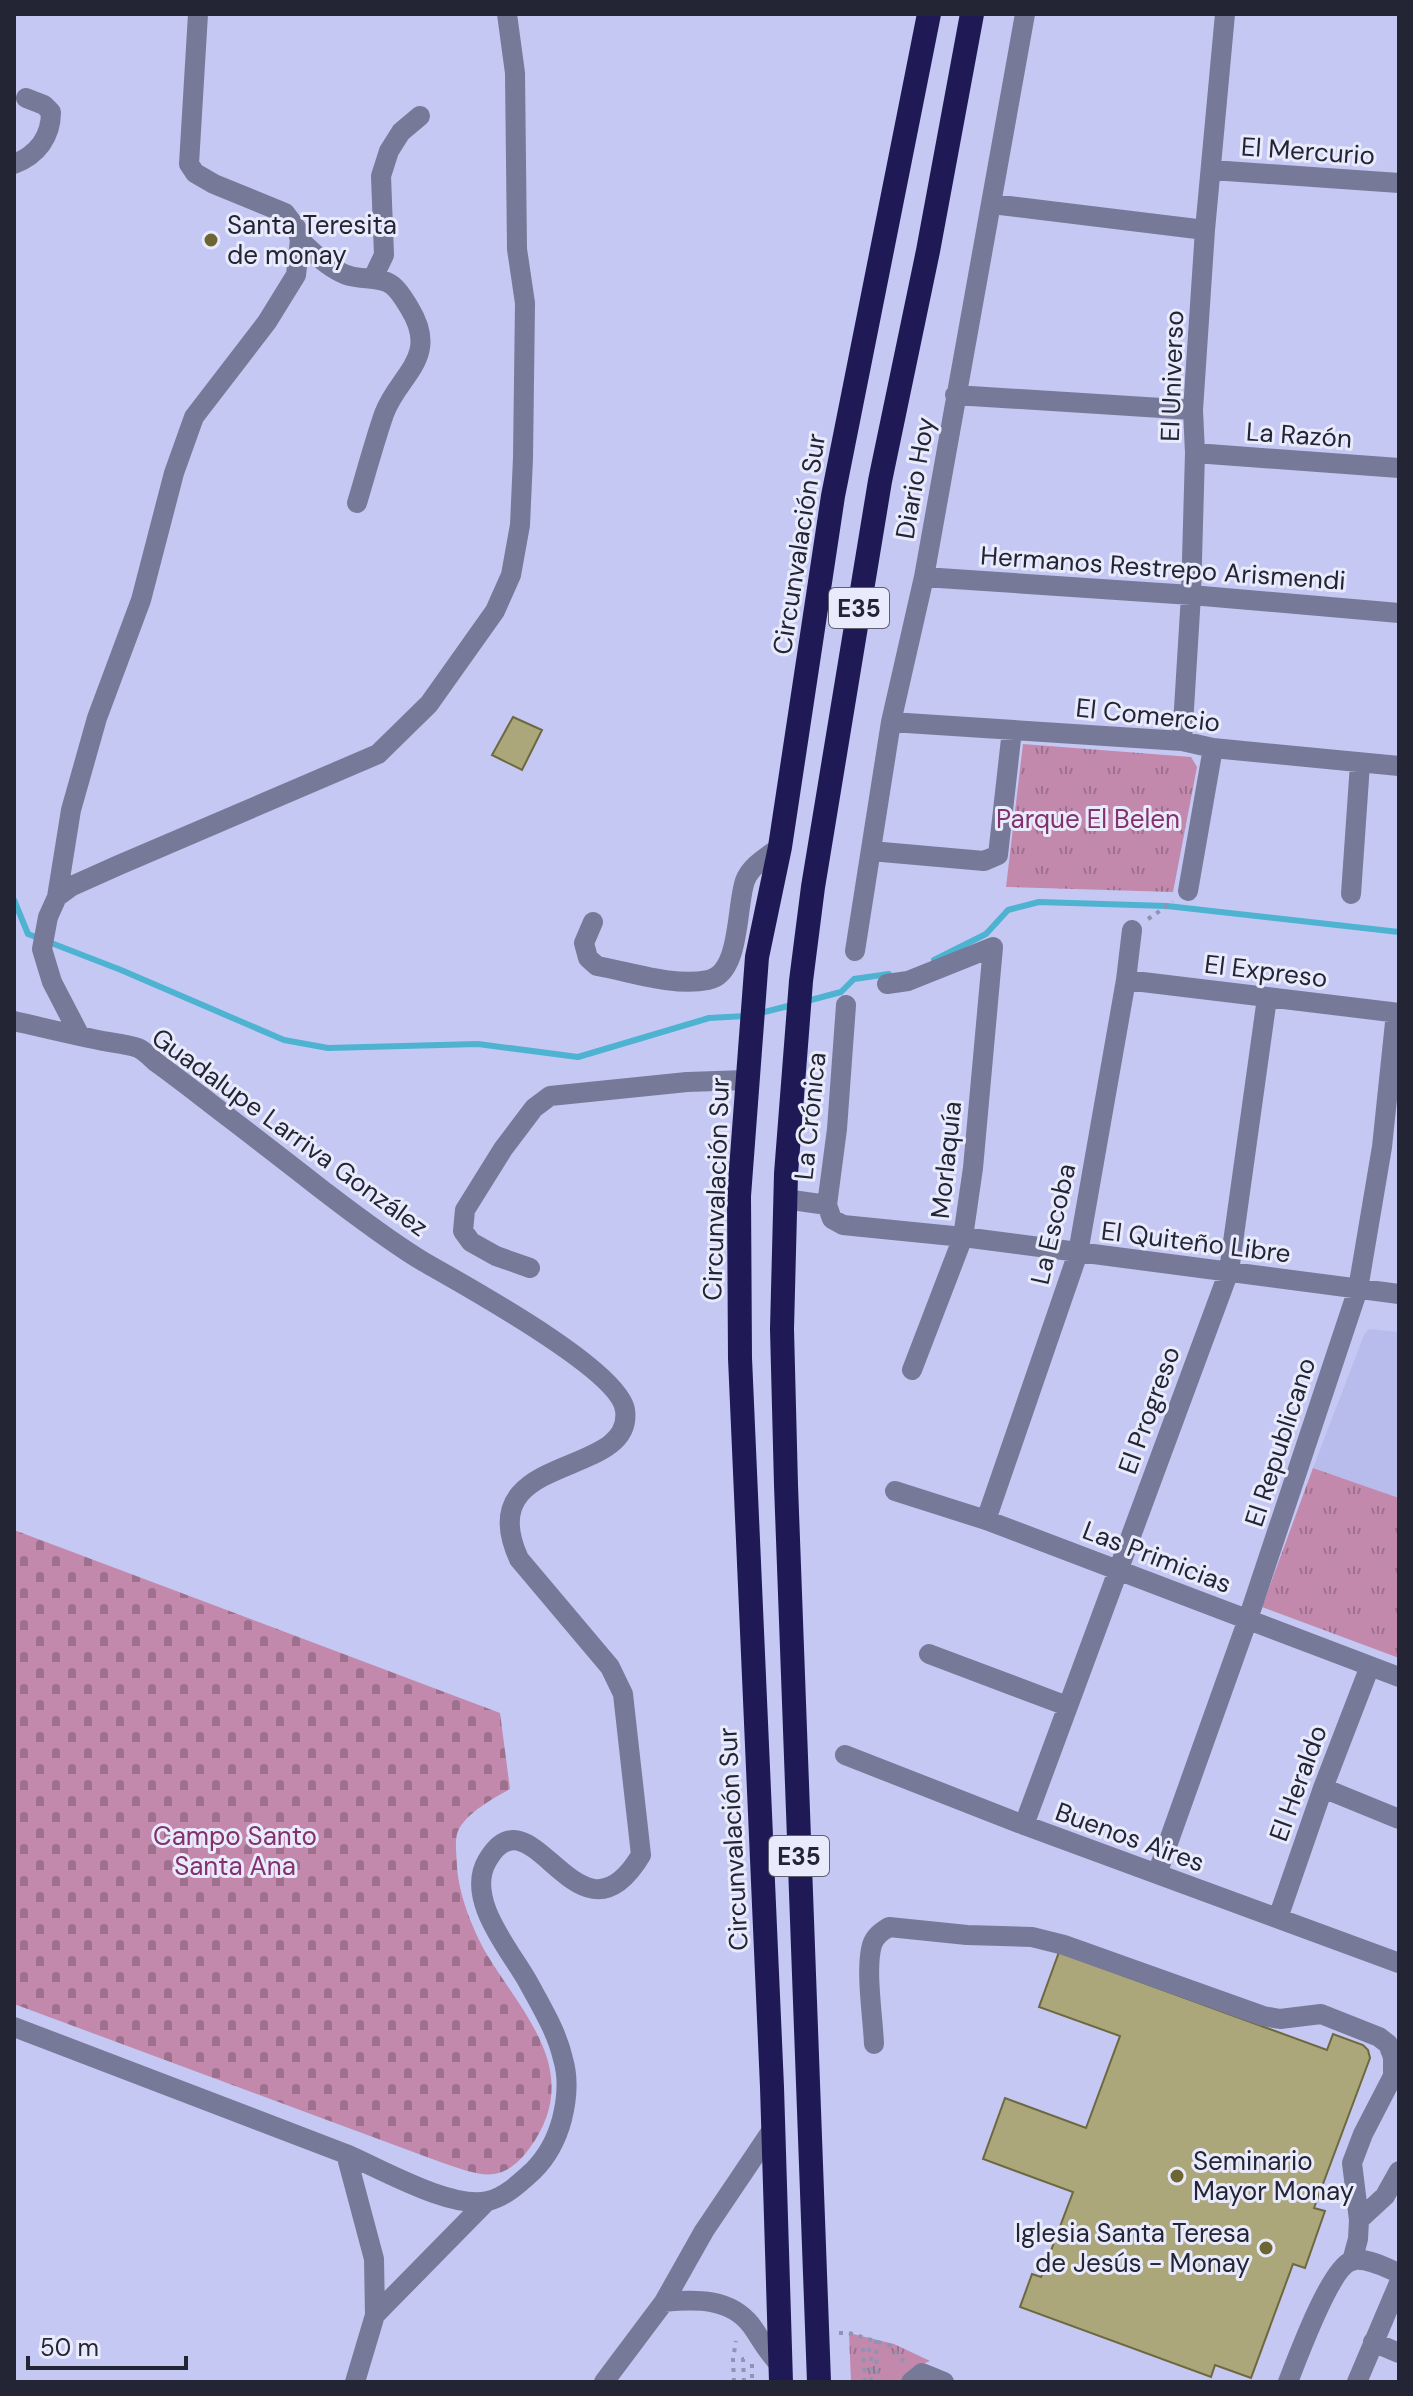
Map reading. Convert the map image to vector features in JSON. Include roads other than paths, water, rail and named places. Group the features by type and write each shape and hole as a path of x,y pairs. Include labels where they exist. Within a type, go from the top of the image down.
{"highway":[{"name":"Circunvalación Sur","path":"781,2373 772,2087 740,1358 739,1196 757,957 780,847 833,496 929,14"},
{"name":"E35","path":"819,2382 787,1516 782,1329 785,1199 801,981 813,887 880,481 928,251 972,14"}],"street":[{"path":"80,1036 52,982 42,949 48,917 57,897 71,810 97,718 141,600 174,473 194,417 267,322 296,275 300,240 297,229 285,213 214,184 195,173 189,164 198,14"},
{"path":"57,897 72,886 378,754 429,704 495,611 511,575 520,525 523,458 525,303 517,249 515,73 507,14"},
{"name":"Diario Hoy","path":"855,951 891,722 924,577 1025,14"},
{"name":"El Universo","path":"1182,741 1191,595 1195,453 1193,410 1205,230 1225,14"},
{"path":"14,164 44,142 51,126 51,112 44,105 26,98"},
{"path":"373,278 384,255 381,176 389,151 401,132 420,116"},
{"name":"El Mercurio","path":"1212,170 1399,183"},
{"path":"992,204 1205,230"},
{"path":"300,240 325,262 348,276 373,278 391,284 420,325 420,350 409,376 385,410 357,503"},
{"path":"955,395 1193,410"},
{"name":"La Razón","path":"1195,453 1399,468"},
{"name":"Hermanos Restrepo Arismendi","path":"924,577 1399,613"},
{"name":"El Comercio","path":"891,722 1182,741 1213,748 1399,766"},
{"path":"871,851 984,861 998,855 1012,730"},
{"path":"1188,891 1213,748"},
{"path":"1351,894 1360,764"},
{"path":"593,922 584,943 588,958 597,966 684,982 710,980 720,975 729,963 745,879 755,865 780,847"},
{"name":"La Escoba","path":"986,1520 1078,1253 1132,930"},
{"name":"Morlaquía","path":"887,984 908,981 993,947 973,1168 963,1237 912,1370"},
{"name":"El Expreso","path":"1126,980 1398,1013"},
{"name":"El Progreso","path":"1024,1825 1229,1271 1267,998"},
{"name":"La Crónica","path":"843,1225 832,1219 827,1205 837,1129 846,1005"},
{"name":"El Republicano","path":"1157,1874 1248,1619 1358,1289 1391,1148 1398,1013"},
{"path":"14,1021 80,1036"},
{"name":"Guadalupe Larriva González","path":"80,1036 138,1048 395,1245 515,1314 575,1357 619,1394 625,1410 619,1435 609,1446 542,1475 518,1496 511,1517 513,1545 519,1559 610,1667 623,1694 641,1855 629,1874 612,1887 594,1889 579,1886 530,1844 512,1839 499,1846 486,1863 482,1883 485,1907 552,2029 564,2060 568,2099 558,2133 539,2164 517,2187 487,2201"},
{"path":"530,1268 496,1256 471,1242 463,1231 465,1210 503,1149 534,1108 550,1096 687,1082 747,1080"},
{"path":"785,1199 827,1205"},
{"name":"El Quiteño Libre","path":"843,1225 963,1237 1399,1294"},
{"name":"Las Primicias","path":"895,1491 986,1520 1399,1677"},
{"path":"929,1654 1067,1706"},
{"name":"El Heraldo","path":"1278,1918 1370,1666"},
{"name":"Buenos Aires","path":"845,1755 1024,1825 1399,1963"},
{"path":"1323,1788 1399,1819"},
{"path":"874,2044 871,1946 878,1933 889,1927 967,1935 1032,1937 1064,1945 1263,2016 1280,2019 1321,2014 1359,2027 1388,2044 1396,2075 1363,2134 1352,2163 1359,2220 1352,2261 1342,2268 1325,2294 1288,2382"},
{"path":"14,2027 346,2154 451,2201 487,2201"},
{"path":"604,2382 664,2302 704,2231 772,2130 772,2087"},
{"path":"346,2154 374,2259 375,2315 355,2382"},
{"path":"1359,2220 1385,2196 1399,2171"},
{"path":"375,2315 487,2201"},
{"path":"1352,2261 1378,2264 1399,2273"},
{"path":"1357,2382 1399,2283"},
{"path":"664,2302 707,2301 723,2304 741,2313 781,2373"},
{"path":"1373,2342 1399,2353"},
{"path":"913,2379 922,2373 944,2382"}],"waterway":[{"path":"14,900 28,934 284,1040 328,1048 478,1044 578,1057 709,1018 746,1016"},
{"path":"934,960 986,934 1008,910 1039,902 1167,906 1399,932"},
{"path":"807,1001 841,992 854,979 889,974"},
{"path":"757,1014 792,1005"}],"place":[{"name":"Santa Teresita de monay","path":"211,240"},
{"name":"Seminario Mayor Monay","path":"1177,2176"},
{"name":"Iglesia Santa Teresa de Jesús - Monay","path":"1266,2248"}],"park label":[{"name":"Parque El Belen","path":"1088,819"},
{"name":"Campo Santo Santa Ana","path":"235,1851"}]}
